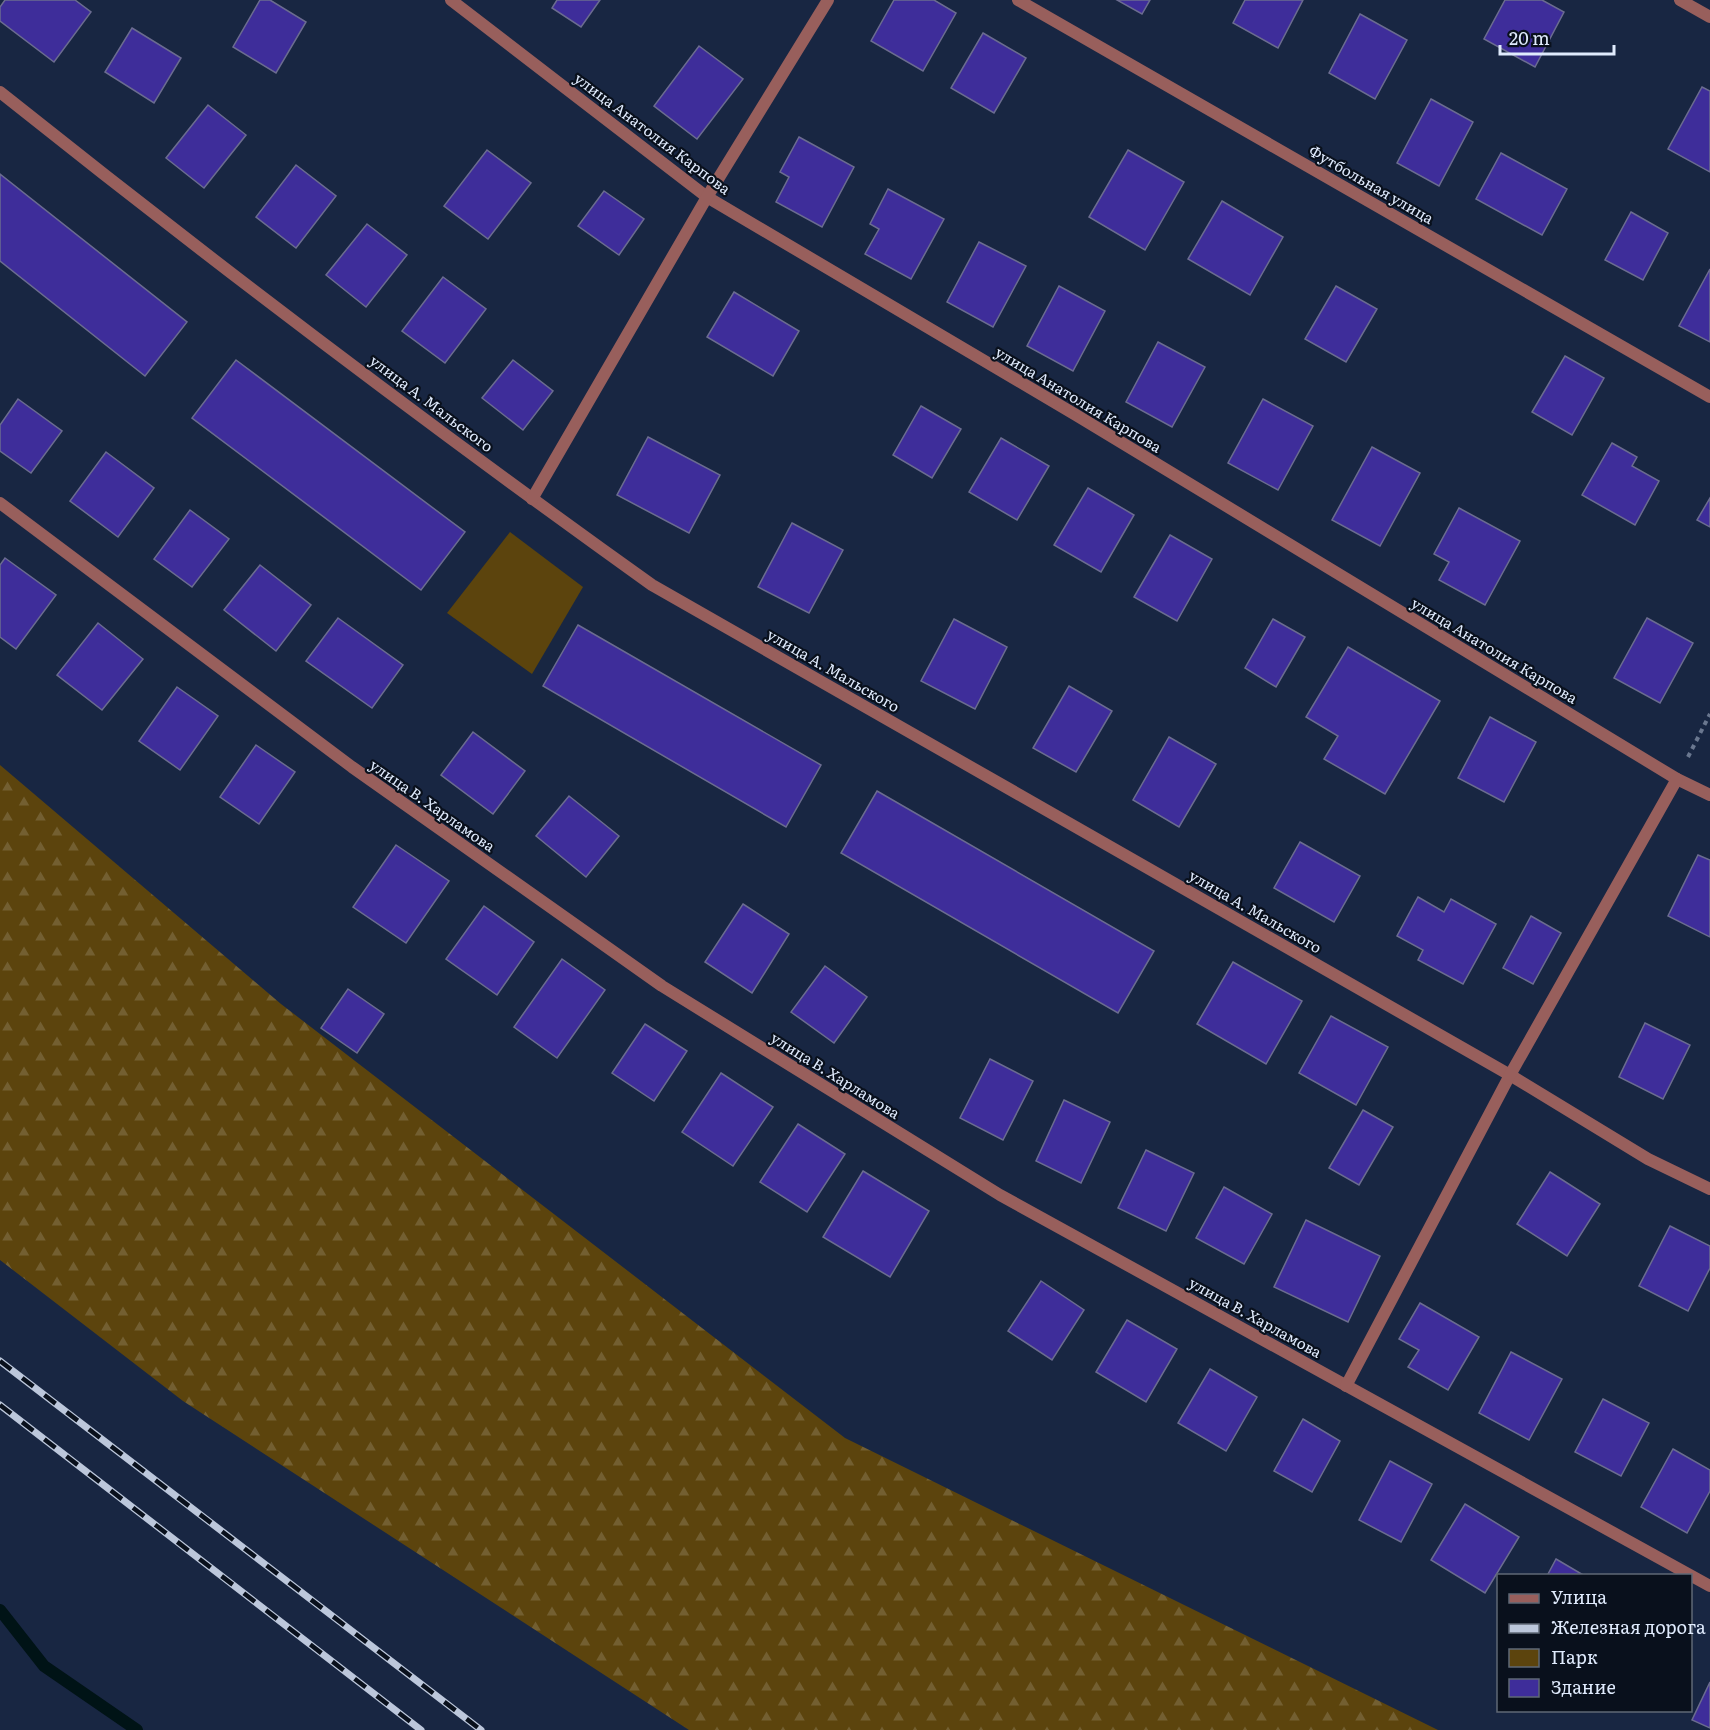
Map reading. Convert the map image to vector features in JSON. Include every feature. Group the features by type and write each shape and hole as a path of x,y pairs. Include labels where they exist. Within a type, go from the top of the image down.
{"street":[{"name":"улица Анатолия Карпова","path":"451,0 707,197 1076,415 1677,779 1710,795"},
{"path":"532,499 707,197 828,0"},
{"name":"Футбольная улица","path":"1018,0 1710,397"},
{"path":"1680,0 1710,17"},
{"name":"улица А. Мальского","path":"0,92 101,172 532,499 662,591 1510,1075 1648,1159 1710,1189"},
{"name":"улица В. Харламова","path":"0,503 352,767 662,986 1000,1195 1688,1574"},
{"path":"1346,1386 1510,1075 1677,779"},
{"name":"улица В. Харламова","path":"1692,1576 1710,1586"}],"path":[{"path":"1677,779 1710,714"}],"green space":[{"path":"510,532 583,587 532,674 447,613"},
{"path":"0,765 281,1004 845,1438 1438,1730 689,1730 183,1401 0,1260"}],"building":[{"path":"5,0 75,0 91,12 54,62 0,21 0,7"},
{"path":"260,0 270,0 306,22 276,73 233,47"},
{"path":"557,0 600,0 581,27 552,8"},
{"path":"894,0 934,0 956,13 923,71 871,41"},
{"path":"1117,0 1150,0 1142,14"},
{"path":"1245,0 1303,0 1278,48 1233,23"},
{"path":"1505,0 1542,0 1564,12 1535,67 1484,39"},
{"path":"1360,14 1407,40 1375,99 1329,73"},
{"path":"132,28 181,58 154,103 105,72"},
{"path":"983,33 1026,58 994,113 951,88"},
{"path":"699,46 743,79 697,139 654,106"},
{"path":"1702,87 1710,91 1710,172 1668,149"},
{"path":"1431,99 1473,122 1439,186 1397,163"},
{"path":"208,105 246,135 204,188 166,158"},
{"path":"799,137 854,167 822,227 776,202 789,177 780,172"},
{"path":"487,150 531,183 488,239 444,206"},
{"path":"1128,150 1184,182 1145,250 1089,217"},
{"path":"1501,153 1567,189 1542,235 1476,199"},
{"path":"296,165 336,196 296,248 256,217"},
{"path":"0,174 187,322 145,376 0,261"},
{"path":"888,189 944,219 911,279 865,254 879,229 870,224"},
{"path":"604,191 644,219 619,255 578,226"},
{"path":"1222,201 1283,237 1250,295 1188,259"},
{"path":"1631,212 1668,233 1643,280 1605,260"},
{"path":"367,224 407,255 366,307 326,275"},
{"path":"979,242 1026,266 993,327 947,302"},
{"path":"1710,269 1710,342 1679,326"},
{"path":"443,277 486,309 445,363 402,331"},
{"path":"1059,286 1105,311 1073,371 1027,346"},
{"path":"1336,286 1377,309 1346,362 1305,339"},
{"path":"734,292 799,331 773,376 707,337"},
{"path":"1158,342 1205,367 1172,427 1126,402"},
{"path":"1565,356 1604,378 1572,435 1532,412"},
{"path":"236,360 465,532 421,590 192,418"},
{"path":"513,360 553,391 523,430 482,398"},
{"path":"18,399 62,431 31,473 0,451 0,425"},
{"path":"1263,399 1313,426 1278,490 1228,463"},
{"path":"921,406 961,429 932,478 893,455"},
{"path":"648,437 720,475 689,533 617,495"},
{"path":"1001,438 1049,466 1017,520 969,492"},
{"path":"1612,443 1637,457 1632,466 1659,481 1635,525 1582,495"},
{"path":"1372,447 1420,473 1380,546 1332,520"},
{"path":"106,452 154,488 118,537 70,501"},
{"path":"1088,488 1134,515 1101,572 1054,545"},
{"path":"1710,498 1710,527 1697,520"},
{"path":"1459,508 1520,541 1485,605 1439,580 1449,562 1434,554"},
{"path":"190,510 229,539 192,587 154,559"},
{"path":"792,523 843,550 809,613 758,587"},
{"path":"1170,535 1212,559 1177,621 1134,597"},
{"path":"5,558 56,595 16,649 0,637 0,565"},
{"path":"260,565 311,605 276,651 224,610"},
{"path":"338,618 403,665 372,708 306,661"},
{"path":"1647,618 1693,643 1660,703 1614,678"},
{"path":"954,619 1007,647 975,709 921,681"},
{"path":"1273,619 1305,637 1276,687 1245,668"},
{"path":"98,623 143,659 102,710 57,675"},
{"path":"578,625 821,765 786,827 543,686"},
{"path":"1348,647 1440,701 1385,794 1324,759 1338,736 1306,717"},
{"path":"1069,686 1112,711 1076,772 1033,748"},
{"path":"177,687 218,716 180,770 139,741"},
{"path":"1490,717 1536,742 1504,802 1458,778"},
{"path":"473,732 525,771 493,814 441,775"},
{"path":"1169,737 1216,764 1179,827 1133,800"},
{"path":"256,745 295,772 259,824 220,797"},
{"path":"877,791 1154,951 1118,1013 841,853"},
{"path":"569,796 619,836 586,877 536,836"},
{"path":"1300,842 1360,876 1334,922 1274,888"},
{"path":"396,845 449,881 406,943 353,907"},
{"path":"1698,855 1710,860 1710,937 1668,916"},
{"path":"1418,897 1444,912 1451,899 1496,924 1463,984 1418,960 1423,950 1397,936"},
{"path":"743,904 789,934 752,993 705,962"},
{"path":"484,906 534,942 497,995 446,959"},
{"path":"1531,916 1561,933 1533,984 1503,968"},
{"path":"562,959 605,990 557,1058 514,1027"},
{"path":"1233,962 1302,1001 1266,1064 1197,1024"},
{"path":"825,966 867,997 834,1043 791,1012"},
{"path":"348,989 384,1014 357,1053 321,1028"},
{"path":"1331,1016 1388,1047 1356,1105 1299,1073"},
{"path":"1645,1023 1690,1045 1663,1099 1619,1077"},
{"path":"645,1024 687,1051 654,1101 612,1073"},
{"path":"990,1059 1033,1081 1003,1140 960,1118"},
{"path":"721,1073 773,1107 733,1166 682,1132"},
{"path":"1064,1100 1110,1122 1081,1183 1036,1161"},
{"path":"1363,1110 1393,1127 1359,1185 1329,1168"},
{"path":"798,1124 845,1154 807,1212 760,1182"},
{"path":"1146,1150 1194,1173 1166,1231 1118,1208"},
{"path":"863,1171 929,1211 890,1277 823,1237"},
{"path":"1550,1172 1600,1204 1567,1256 1517,1224"},
{"path":"1224,1187 1272,1214 1244,1264 1196,1238"},
{"path":"1306,1220 1380,1256 1348,1322 1274,1287"},
{"path":"1670,1226 1710,1246 1710,1268 1688,1311 1639,1286"},
{"path":"1041,1281 1084,1310 1052,1360 1008,1331"},
{"path":"1420,1303 1479,1337 1448,1390 1408,1367 1419,1350 1399,1339"},
{"path":"1127,1320 1177,1349 1146,1402 1096,1372"},
{"path":"1511,1352 1562,1379 1529,1440 1479,1413"},
{"path":"1210,1369 1257,1397 1226,1451 1178,1423"},
{"path":"1603,1399 1649,1423 1621,1476 1575,1452"},
{"path":"1303,1419 1340,1441 1312,1492 1274,1471"},
{"path":"1673,1449 1710,1470 1710,1491 1687,1533 1641,1507"},
{"path":"1390,1461 1432,1484 1401,1542 1359,1520"},
{"path":"1465,1504 1519,1537 1485,1593 1431,1560"},
{"path":"1556,1559 1582,1574 1548,1574"},
{"path":"1710,1682 1710,1728 1692,1720"}],"waterway":[{"path":"0,1610 44,1666 137,1730"}],"railway":[{"path":"0,1361 481,1730"},
{"path":"0,1405 421,1730"}]}
